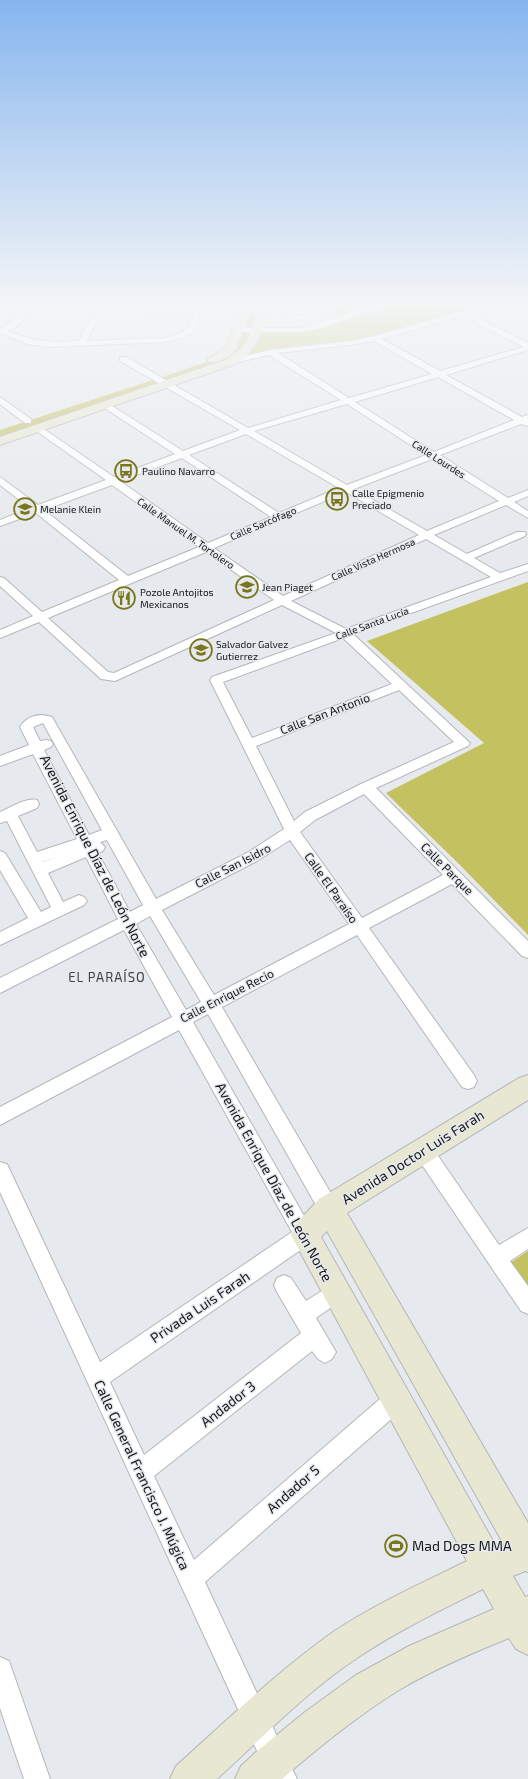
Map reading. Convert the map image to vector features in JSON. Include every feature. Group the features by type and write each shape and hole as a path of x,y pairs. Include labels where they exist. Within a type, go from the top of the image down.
{"main road":[{"path":"0,430 129,387"},
{"path":"0,441 162,387"},
{"name":"Avenida Doctor Luis Farah","path":"304,1235 328,1209 528,1086"},
{"name":"Avenida Enrique Díaz de León Norte","path":"328,1209 528,1554"},
{"name":"Avenida Enrique Díaz de León Norte","path":"304,1235 490,1568 524,1622"},
{"path":"189,1779 304,1676 347,1644 406,1609 490,1568 528,1554"},
{"path":"271,1773 328,1717 387,1678 444,1647 524,1622"}],"street":[{"path":"171,387 499,577"},
{"name":"Calle Lourdes","path":"326,387 528,515"},
{"path":"0,522 246,431 395,387"},
{"path":"463,387 526,421"},
{"path":"0,400 28,420"},
{"path":"106,405 278,517"},
{"name":"Calle Sarcófago","path":"0,634 346,488 526,421"},
{"name":"Calle Manuel M. Tortolero","path":"38,428 281,600 345,633 463,743"},
{"path":"0,480 126,580"},
{"name":"Calle Vista Hermosa","path":"41,617 105,676 110,678 426,535 528,494"},
{"path":"466,558 521,534"},
{"name":"Calle Santa Lucía","path":"216,680 528,567"},
{"path":"0,580 41,617"},
{"name":"Calle El Paraíso","path":"216,680 292,831 358,928 468,1081"},
{"name":"Calle San Antonio","path":"249,744 401,684"},
{"name":"Avenida Enrique Díaz de León Norte","path":"304,1235 126,920 27,725 46,718 152,907 211,1004 328,1209"},
{"path":"0,761 58,740"},
{"name":"Calle San Isidro","path":"0,986 126,920 252,857 272,846 310,816 366,787 463,743"},
{"name":"Calle Parque","path":"366,787 528,951"},
{"path":"32,804 5,816 36,865 60,910"},
{"path":"36,865 113,837"},
{"path":"0,857 38,921"},
{"name":"Calle Enrique Recio","path":"0,1116 454,876"},
{"path":"0,939 79,901"},
{"path":"423,1150 528,1304"},
{"name":"Calle General Francisco J. Múgica","path":"0,1171 256,1718 271,1773"},
{"name":"Privada Luis Farah","path":"96,1378 304,1235"},
{"path":"497,1258 528,1238"},
{"name":"Andador 3","path":"141,1472 320,1343 284,1286"},
{"path":"302,1316 336,1292"},
{"name":"Andador 5","path":"191,1578 396,1400"},
{"path":"0,1670 37,1779"}],"shaded area":[{"path":"132,387 149,387 0,439 0,430"},
{"path":"528,582 528,935 459,864 386,793 484,743 367,641"},
{"path":"528,1251 528,1291 510,1263"}],"place":[{"name":"Paulino Navarro","path":"126,471"},
{"name":"Calle Epigmenio Preciado","path":"337,499"},
{"name":"Melanie Klein","path":"25,509"},
{"name":"Jean Piaget","path":"247,587"},
{"name":"Pozole Antojitos Mexicanos","path":"124,598"},
{"name":"Salvador Galvez Gutierrez","path":"201,650"},
{"name":"Mad Dogs MMA","path":"396,1546"}],"district":[{"name":"EL PARAÍSO","path":"107,977"}]}
